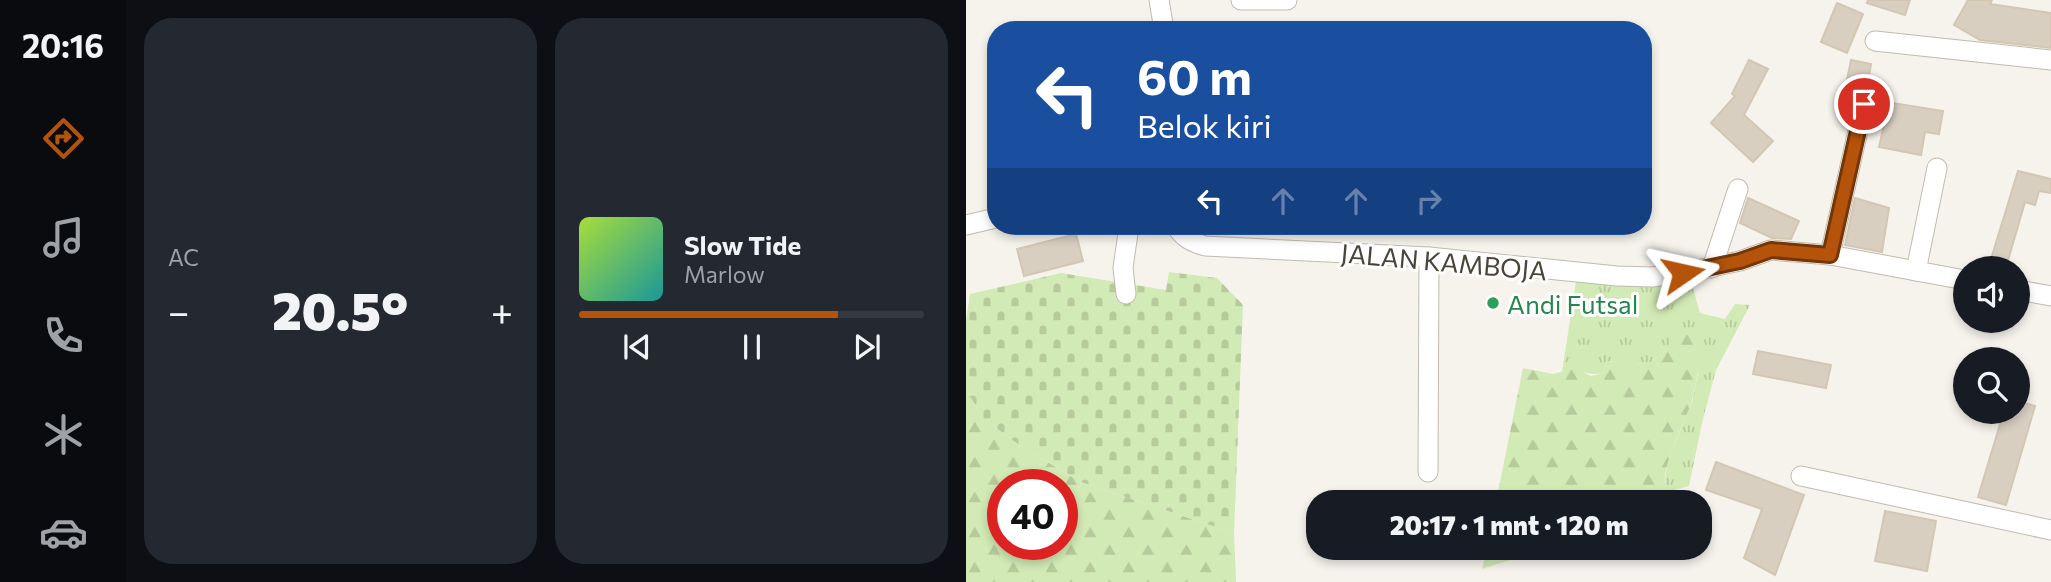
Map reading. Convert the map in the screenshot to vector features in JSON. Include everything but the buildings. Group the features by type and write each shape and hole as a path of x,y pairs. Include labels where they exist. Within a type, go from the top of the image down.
{"street":[{"path":"1160,0 1163,21"},
{"path":"1241,0 1287,0"},
{"path":"1875,41 2051,60"},
{"path":"1830,255 1864,104"},
{"path":"1916,271 1937,168"},
{"path":"1712,268 1738,189"},
{"path":"966,225 987,220"},
{"path":"1126,294 1123,268 1128,235"},
{"name":"JALAN KAMBOJA","path":"1182,235 1205,246 1429,257 1616,276 1652,276 1712,268 1771,250 1830,255 1953,278"},
{"path":"1428,472 1429,257"},
{"path":"2030,292 2051,296"},
{"path":"1801,476 2051,530"}],"green space":[{"path":"1169,272 1217,278 1243,305 1234,533 1081,482 1078,480 1078,469 1059,469 1019,445 984,419 966,390 966,320 970,294 1061,273 1166,290"},
{"path":"1576,281 1692,285 1700,313 1725,319 1735,304 1750,305 1716,370 1689,486 1663,490 1668,460 1692,402 1698,374 1668,349 1648,364 1607,361 1603,373 1591,374 1574,370 1562,372"},
{"path":"1674,328 1698,333 1699,360 1695,386 1667,465 1665,490 1498,490 1523,368 1553,374 1575,368 1591,376 1603,373 1607,361 1648,364 1668,349"},
{"path":"966,390 984,419 1019,445 1059,469 987,469 987,560 1078,560 1078,480 1234,533 1236,582 966,582"},
{"path":"1484,560 1510,560 1482,569"}],"place":[{"name":"Andi Futsal","path":"1493,303"}],"route":[{"path":"1683,273 1740,261 1771,250 1830,255 1864,104"}]}
